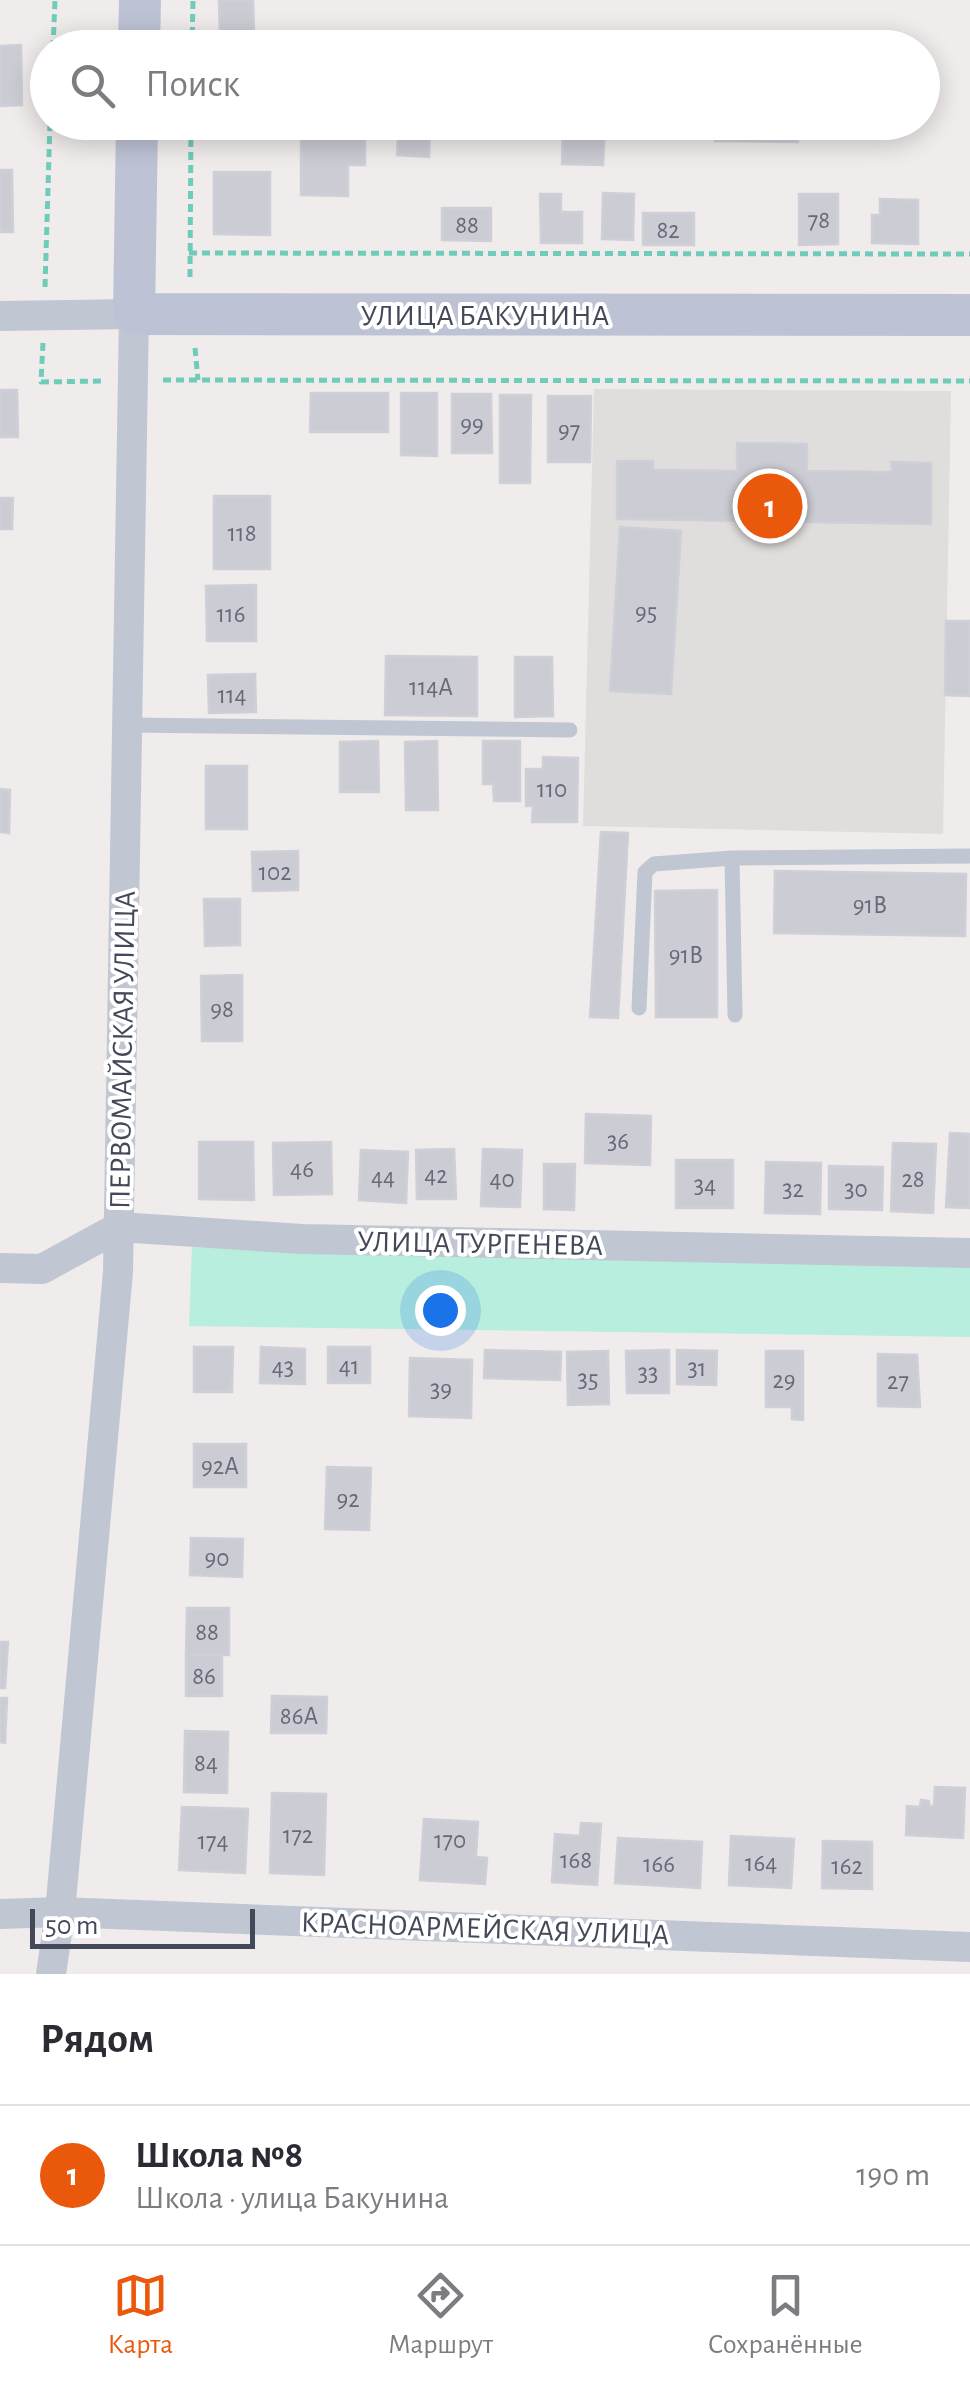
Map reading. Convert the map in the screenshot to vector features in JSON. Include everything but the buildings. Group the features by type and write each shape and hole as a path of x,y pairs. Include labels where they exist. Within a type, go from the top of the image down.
{"main road":[{"path":"139,30 140,0"},
{"name":"ПЕРВОМАЙСКАЯ УЛИЦА","path":"134,314 137,140"},
{"name":"УЛИЦА БАКУНИНА","path":"134,314 970,315"}],"street":[{"name":"УЛИЦА БАКУНИНА","path":"0,316 134,314"},
{"name":"ПЕРВОМАЙСКАЯ УЛИЦА","path":"52,1974 118,1272 134,314"},
{"name":"УЛИЦА ТУРГЕНЕВА","path":"118,1228 302,1239 970,1253"},
{"path":"0,1268 42,1269 118,1228"},
{"name":"КРАСНОАРМЕЙСКАЯ УЛИЦА","path":"0,1914 60,1912 970,1947"}],"lane":[{"path":"127,725 570,730"},
{"path":"639,1008 645,872 654,864 732,858 970,856"},
{"path":"732,858 734,1014"}],"path":[{"path":"53,30 54,0"},
{"path":"192,30 193,0"},
{"path":"49,140 42,382 970,381"},
{"path":"191,140 189,254 198,380"},
{"path":"189,254 970,254"}],"shaded area":[{"path":"594,389 951,391 943,834 583,826"}],"green space":[{"path":"192,1247 970,1264 970,1337 189,1326"}],"place":[{"name":"Школа №8","path":"770,506"}]}
